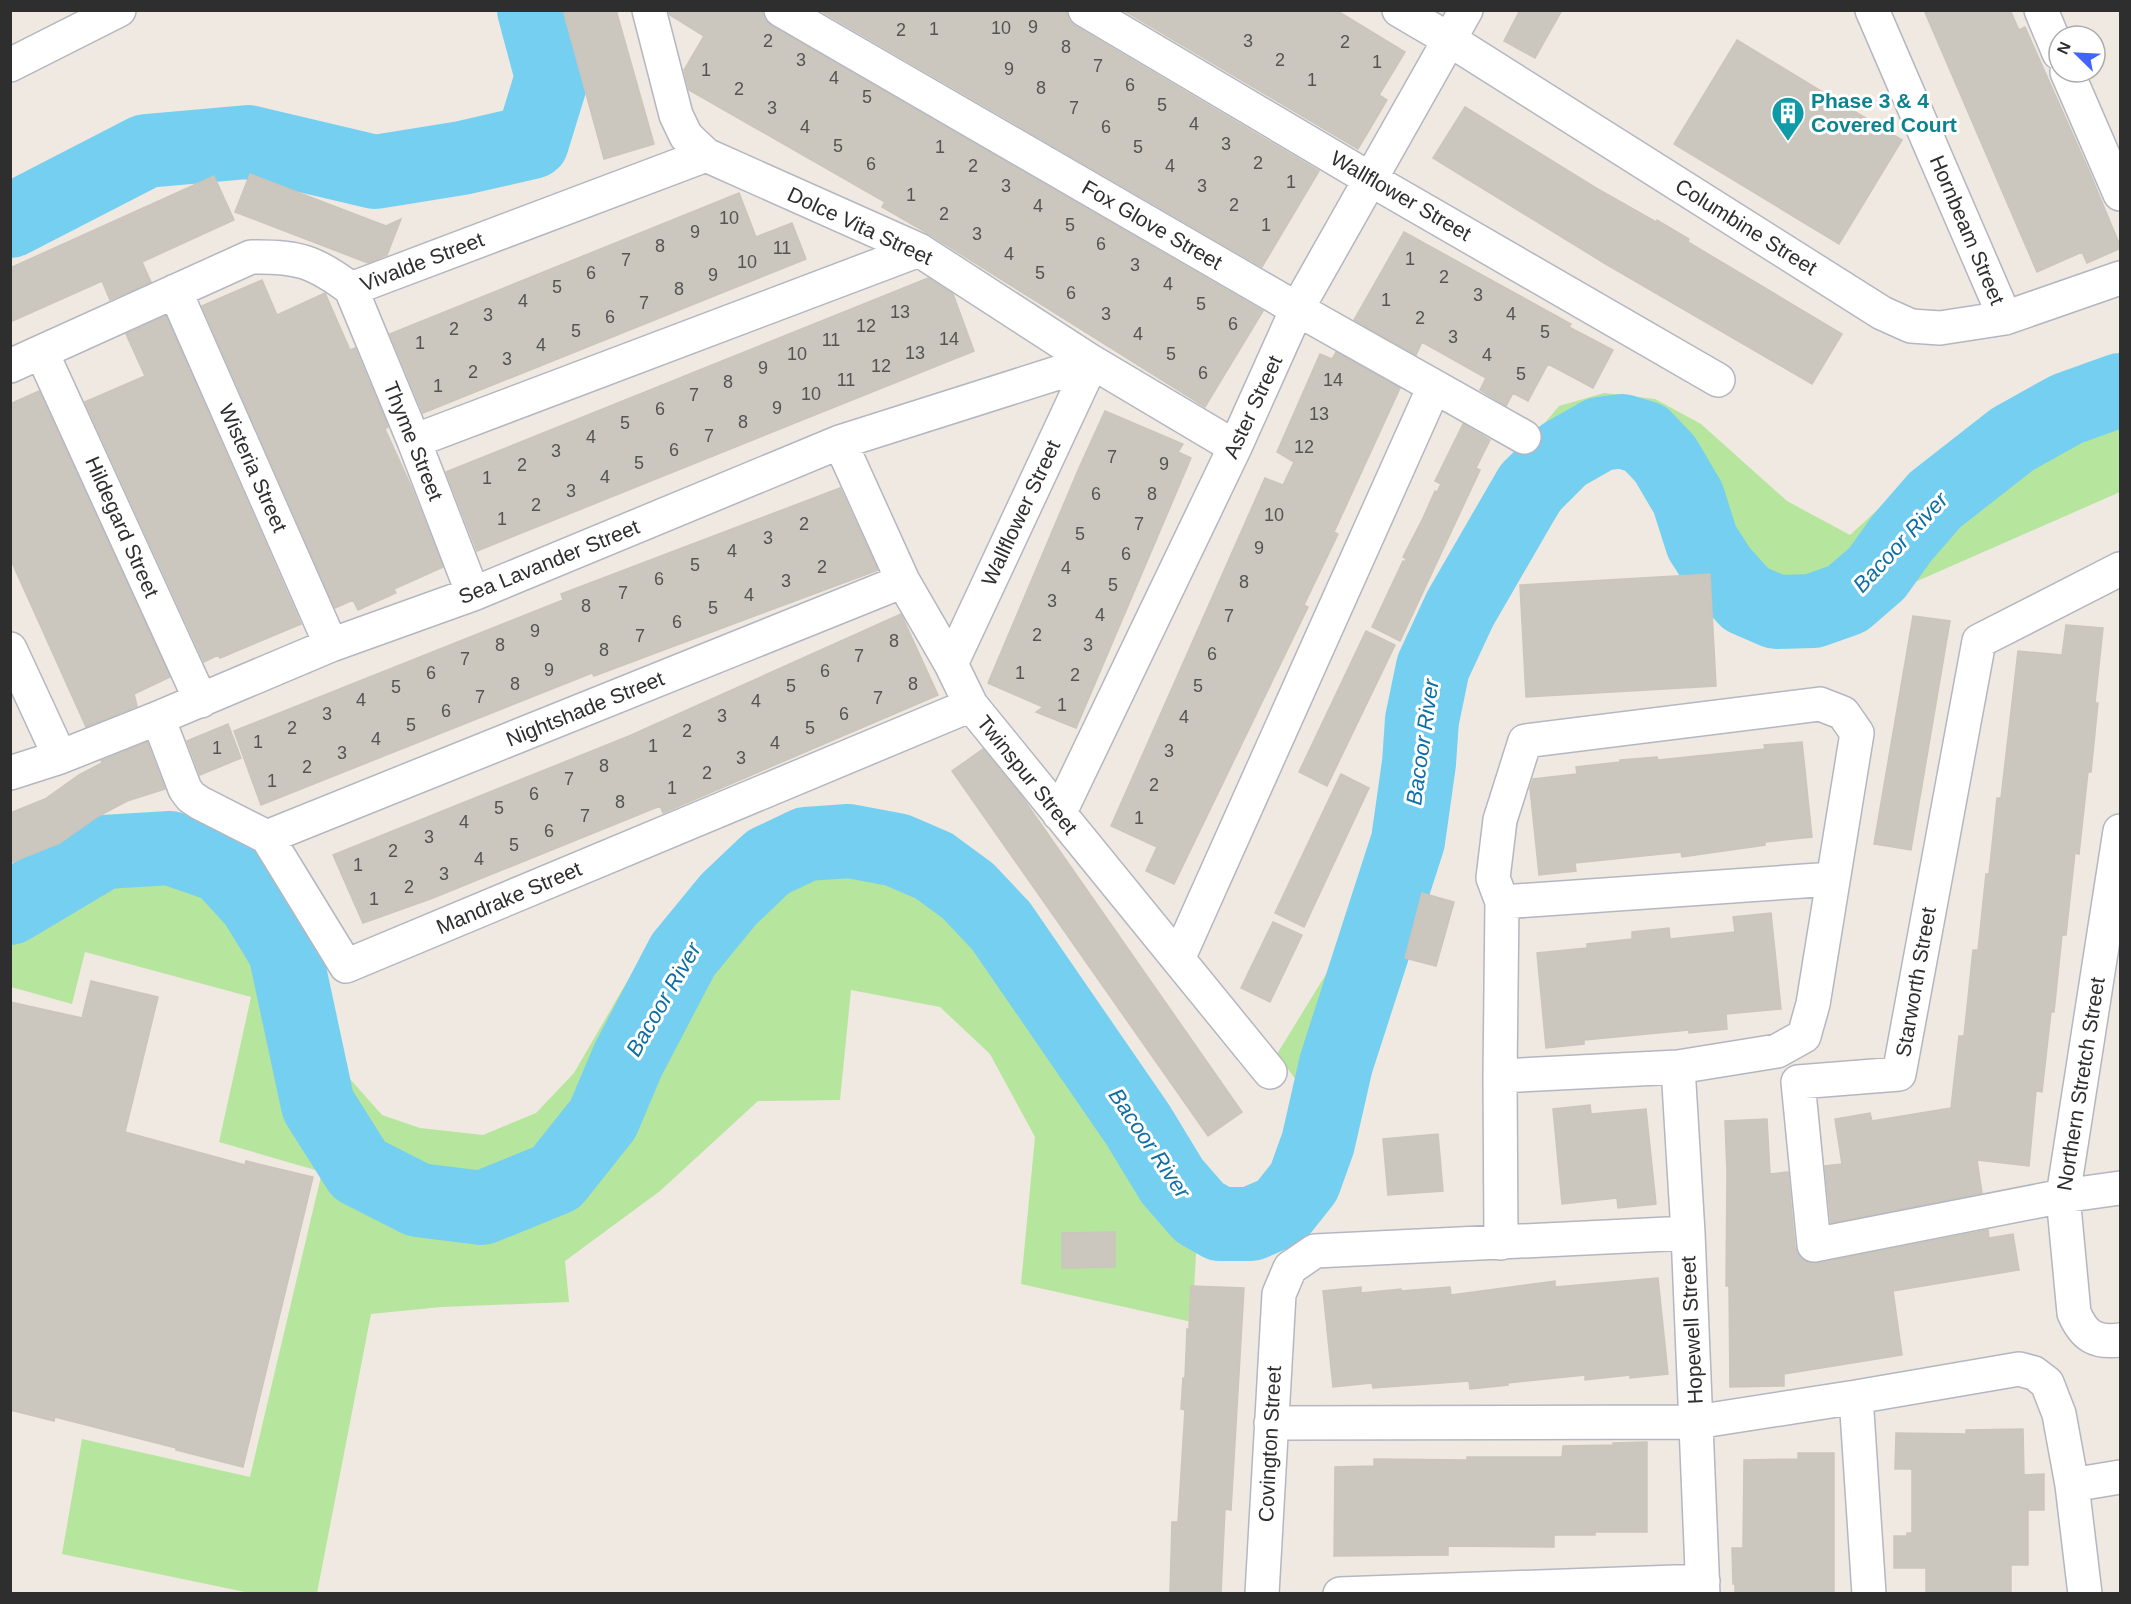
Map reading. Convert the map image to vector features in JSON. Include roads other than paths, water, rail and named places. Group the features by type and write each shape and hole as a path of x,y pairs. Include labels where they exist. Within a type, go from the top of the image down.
{"street":[{"path":"10,65 119,10"},
{"name":"Dolce Vita Street","path":"649,10 676,115 686,136 706,155 919,250 1092,362 1235,447"},
{"name":"Fox Glove Street","path":"781,10 1524,438"},
{"name":"Wallflower Street","path":"1085,10 1370,179 1718,380"},
{"name":"Columbine Street","path":"1399,10 1882,313 1911,326 1940,328 2005,318 2121,278"},
{"name":"Aster Street","path":"1059,813 1235,447 1298,309 1466,10"},
{"name":"Hornbeam Street","path":"1872,10 2005,318"},
{"path":"2041,10 2047,24"},
{"path":"2072,84 2121,194"},
{"name":"Vivalde Street","path":"10,366 251,257 280,256 306,262 330,273 351,289 706,155"},
{"path":"414,441 919,250"},
{"name":"Thyme Street","path":"351,289 414,441 473,594"},
{"name":"Wisteria Street","path":"176,291 331,645"},
{"name":"Hildegard Street","path":"42,353 201,701"},
{"name":"Wallflower Street","path":"951,664 1092,362"},
{"name":"Sea Lavander Street","path":"10,773 60,757 201,701 331,645 473,594 840,442 1092,362"},
{"path":"1178,959 1434,387"},
{"name":"Twinspur Street","path":"840,442 903,581 951,664 971,705 1270,1072"},
{"name":"Starworth Street","path":"2062,1196 1814,1245 1798,1082 1899,1074 1979,642 2121,569"},
{"name":"Nightshade Street","path":"267,837 903,581"},
{"path":"10,649 60,757"},
{"path":"1500,1076 1677,1067 1777,1051 1804,1036 1813,1004 1857,733 1843,713 1820,704 1525,741 1500,820 1493,878 1502,902 1500,1076 1502,1243 1688,1233"},
{"name":"Mandrake Street","path":"267,837 346,966 971,705"},
{"path":"158,718 185,789 191,797 267,837"},
{"name":"Northern Stretch Street","path":"2121,831 2062,1196 2074,1313 2080,1326 2090,1336 2099,1341 2121,1340"},
{"path":"1502,902 1833,879"},
{"name":"Hopewell Street","path":"1677,1067 1688,1233 1703,1587"},
{"path":"2062,1196 2121,1188"},
{"name":"Covington Street","path":"1262,1593 1279,1294 1290,1268 1315,1251 1502,1243"},
{"path":"1271,1424 1696,1422 2019,1369 2034,1373 2047,1383 2054,1398 2073,1485 2085,1593"},
{"path":"1856,1397 1869,1593"},
{"path":"2073,1485 2121,1477"},
{"path":"1340,1593 1703,1587"}],"waterway":[{"path":"10,221 146,151 248,142 375,172 462,158 532,142 552,77 534,10"},
{"name":"Bacoor River","path":"10,908 104,852 170,848 222,866 255,902 285,951 318,1105 359,1170 418,1200 482,1208 556,1178 603,1119 628,1060 683,955 729,899 768,862 806,844 849,841 897,850 934,866 968,891 1001,926 1138,1125 1172,1181 1199,1212 1220,1224 1251,1224 1281,1211 1304,1182 1318,1143 1336,1064 1408,841 1419,763 1422,720 1433,667 1460,609 1530,488 1563,455 1600,434 1622,431 1645,438 1665,459 1688,498 1702,542 1720,570 1746,599 1776,612 1813,611 1847,599 1877,573 1902,538 1935,500 2013,439 2067,409 2120,390"}],"place":[{"name":"Phase 3 & 4 Covered Court","path":"1788,142"}]}
